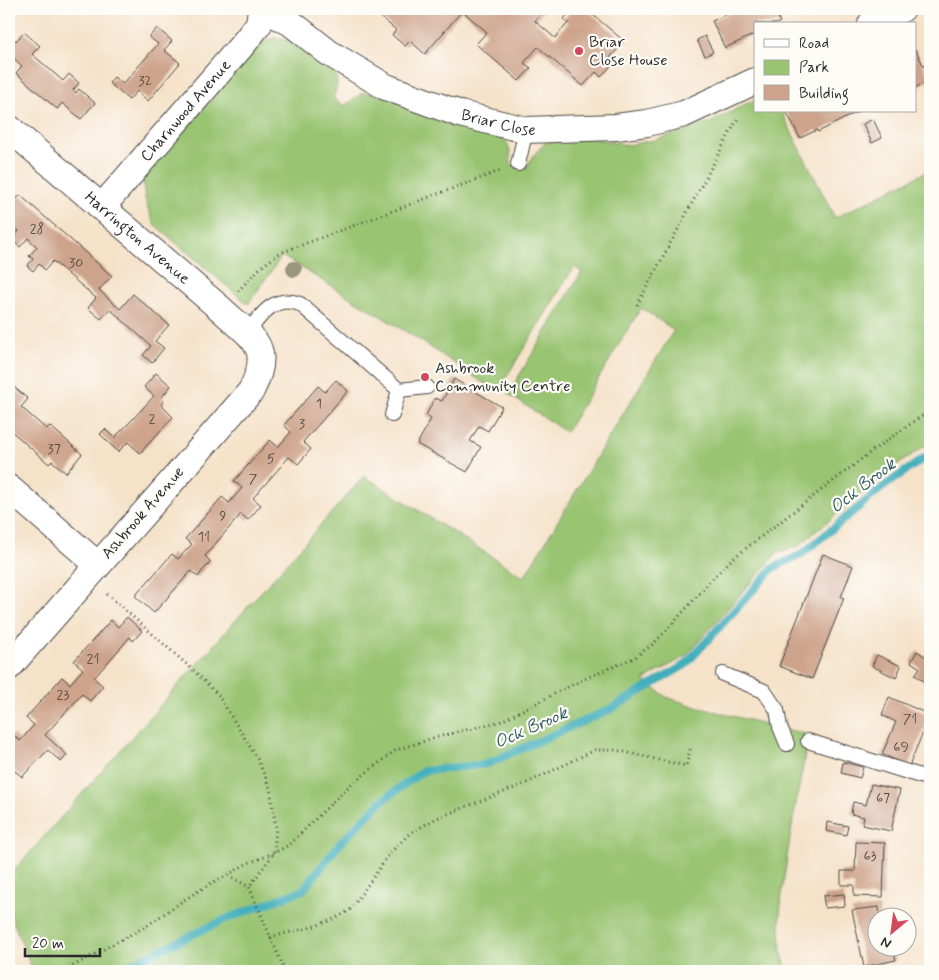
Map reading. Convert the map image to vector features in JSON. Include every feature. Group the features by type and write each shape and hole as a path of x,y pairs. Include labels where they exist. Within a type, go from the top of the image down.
{"street":[{"name":"Briar Close","path":"261,9 290,23 329,53 386,87 460,114 526,130 616,128 647,123 684,114 754,81"},
{"name":"Charnwood Avenue","path":"101,208 244,43 258,24 261,9"},
{"path":"875,22 902,9"},
{"name":"Harrington Avenue","path":"9,128 222,310 254,343"},
{"name":"Ashbrook Avenue","path":"9,667 251,391 258,378 262,364 254,343"},
{"path":"9,488 93,571"}],"lane":[{"path":"518,164 526,130"},
{"path":"254,343 261,315 271,306 282,301 291,300 300,304 398,390 427,387"},
{"path":"392,415 398,390"},
{"path":"723,674 764,691 777,710 780,727 787,744"},
{"path":"808,740 930,779"}],"path":[{"path":"637,305 740,114"},
{"path":"222,310 261,267 280,253 518,164"},
{"path":"64,971 148,925 212,882 288,845 349,786 396,750 501,721 582,680 634,658 653,644 667,630 732,559 872,451 930,410"},
{"path":"93,571 218,695 257,758 270,788 276,828 274,853 249,887"},
{"path":"270,937 313,927 342,915 354,904 390,853 410,833 437,818 527,782 595,750 616,750 686,766 691,746"},
{"path":"228,875 249,887 285,971"}],"green space":[{"path":"274,38 290,40 334,71 337,84 333,98 344,106 362,93 378,94 497,133 505,140 511,165 526,168 533,156 545,143 557,140 592,138 627,145 655,140 712,122 754,100 754,112 782,112 835,218 930,170 930,442 885,474 797,547 778,552 686,656 644,680 666,697 697,707 809,735 792,826 781,900 781,943 787,971 33,971 9,911 9,876 364,476 524,577 674,330 641,308 566,432 508,394 582,272 574,267 497,392 423,342 282,256 248,304 155,225 146,201 144,176 260,44"}],"building":[{"name":"Briar Close House","path":"384,9 545,9 535,21 555,38 568,23 564,19 573,9 586,9 624,41 610,58 614,62 601,77 596,72 583,86 538,47 524,63 531,68 519,81 476,44 487,32 462,11 425,54 410,41 405,46 392,35 396,30 378,15"},
{"path":"738,9 774,9 780,22 754,22 754,34 725,48 712,21"},
{"path":"157,28 172,41 164,50 180,63 148,101 137,91 129,100 109,83 114,77 123,84 158,44 149,37"},
{"path":"24,32 40,46 32,54 63,81 69,74 79,83 73,90 76,93 79,89 95,103 81,119 62,103 57,109 16,73 22,66 9,54 9,35 16,41"},
{"path":"705,36 713,52 705,56 697,40"},
{"path":"916,51 930,78 930,80 916,87"},
{"path":"787,112 857,112 818,132 817,130 800,138"},
{"path":"873,119 882,138 872,143 863,124"},
{"path":"20,195 112,276 99,290 120,309 133,294 169,325 155,341 164,348 152,363 143,355 151,346 110,309 101,319 96,315 88,308 96,298 53,261 45,270 39,264 33,271 27,266 33,259 29,256 37,247 28,238 20,247 12,240 19,231 17,229 9,238 9,207"},
{"path":"156,373 171,386 161,398 164,401 161,405 173,417 140,453 128,442 118,452 100,434 105,429 114,438 154,396 144,387"},
{"path":"454,379 502,407 488,431 479,426 470,441 481,447 467,472 417,444 431,419 426,415 435,398 442,401"},
{"path":"336,380 348,391 303,442 311,449 298,464 289,457 253,498 261,505 248,520 241,514 205,556 211,562 198,577 191,571 154,613 135,596 172,554 178,559 192,544 185,539 222,497 229,503 242,488 234,481 270,440 278,447 291,432 284,425 318,386 325,392"},
{"path":"14,387 28,399 21,407 46,429 50,426 82,454 66,473 52,461 49,464 9,429 9,392"},
{"path":"823,554 853,566 841,597 844,598 812,679 779,666"},
{"path":"127,617 142,631 133,641 130,637 94,678 103,686 90,701 82,694 45,735 67,755 61,762 48,750 22,777 15,771 9,778 9,739 13,734 20,741 34,725 26,718 62,677 70,684 83,669 74,661 111,620 118,627"},
{"path":"930,650 930,685 915,675 920,668 911,662 917,651 926,657"},
{"path":"877,655 901,666 896,678 872,666"},
{"path":"889,697 930,715 909,766 882,754 896,722 882,715"},
{"path":"843,762 863,767 860,778 841,773"},
{"path":"871,784 900,790 891,831 862,825 864,817 851,814 853,802 866,805"},
{"path":"827,822 848,826 846,835 826,831"},
{"path":"856,842 885,843 883,897 854,896 854,885 841,885 841,871 855,871"},
{"path":"844,894 845,906 825,908 823,896"},
{"path":"866,908 866,958 896,958 896,960 864,967 852,910"}],"waterway":[{"name":"Ock Brook","path":"116,971 226,919 303,890 342,841 383,800 423,771 487,764 611,709 685,665 773,568 802,554 883,487 930,454"}],"place":[{"name":"Briar Close House","path":"579,51"},
{"name":"Ashbrook Community Centre","path":"425,377"}]}
